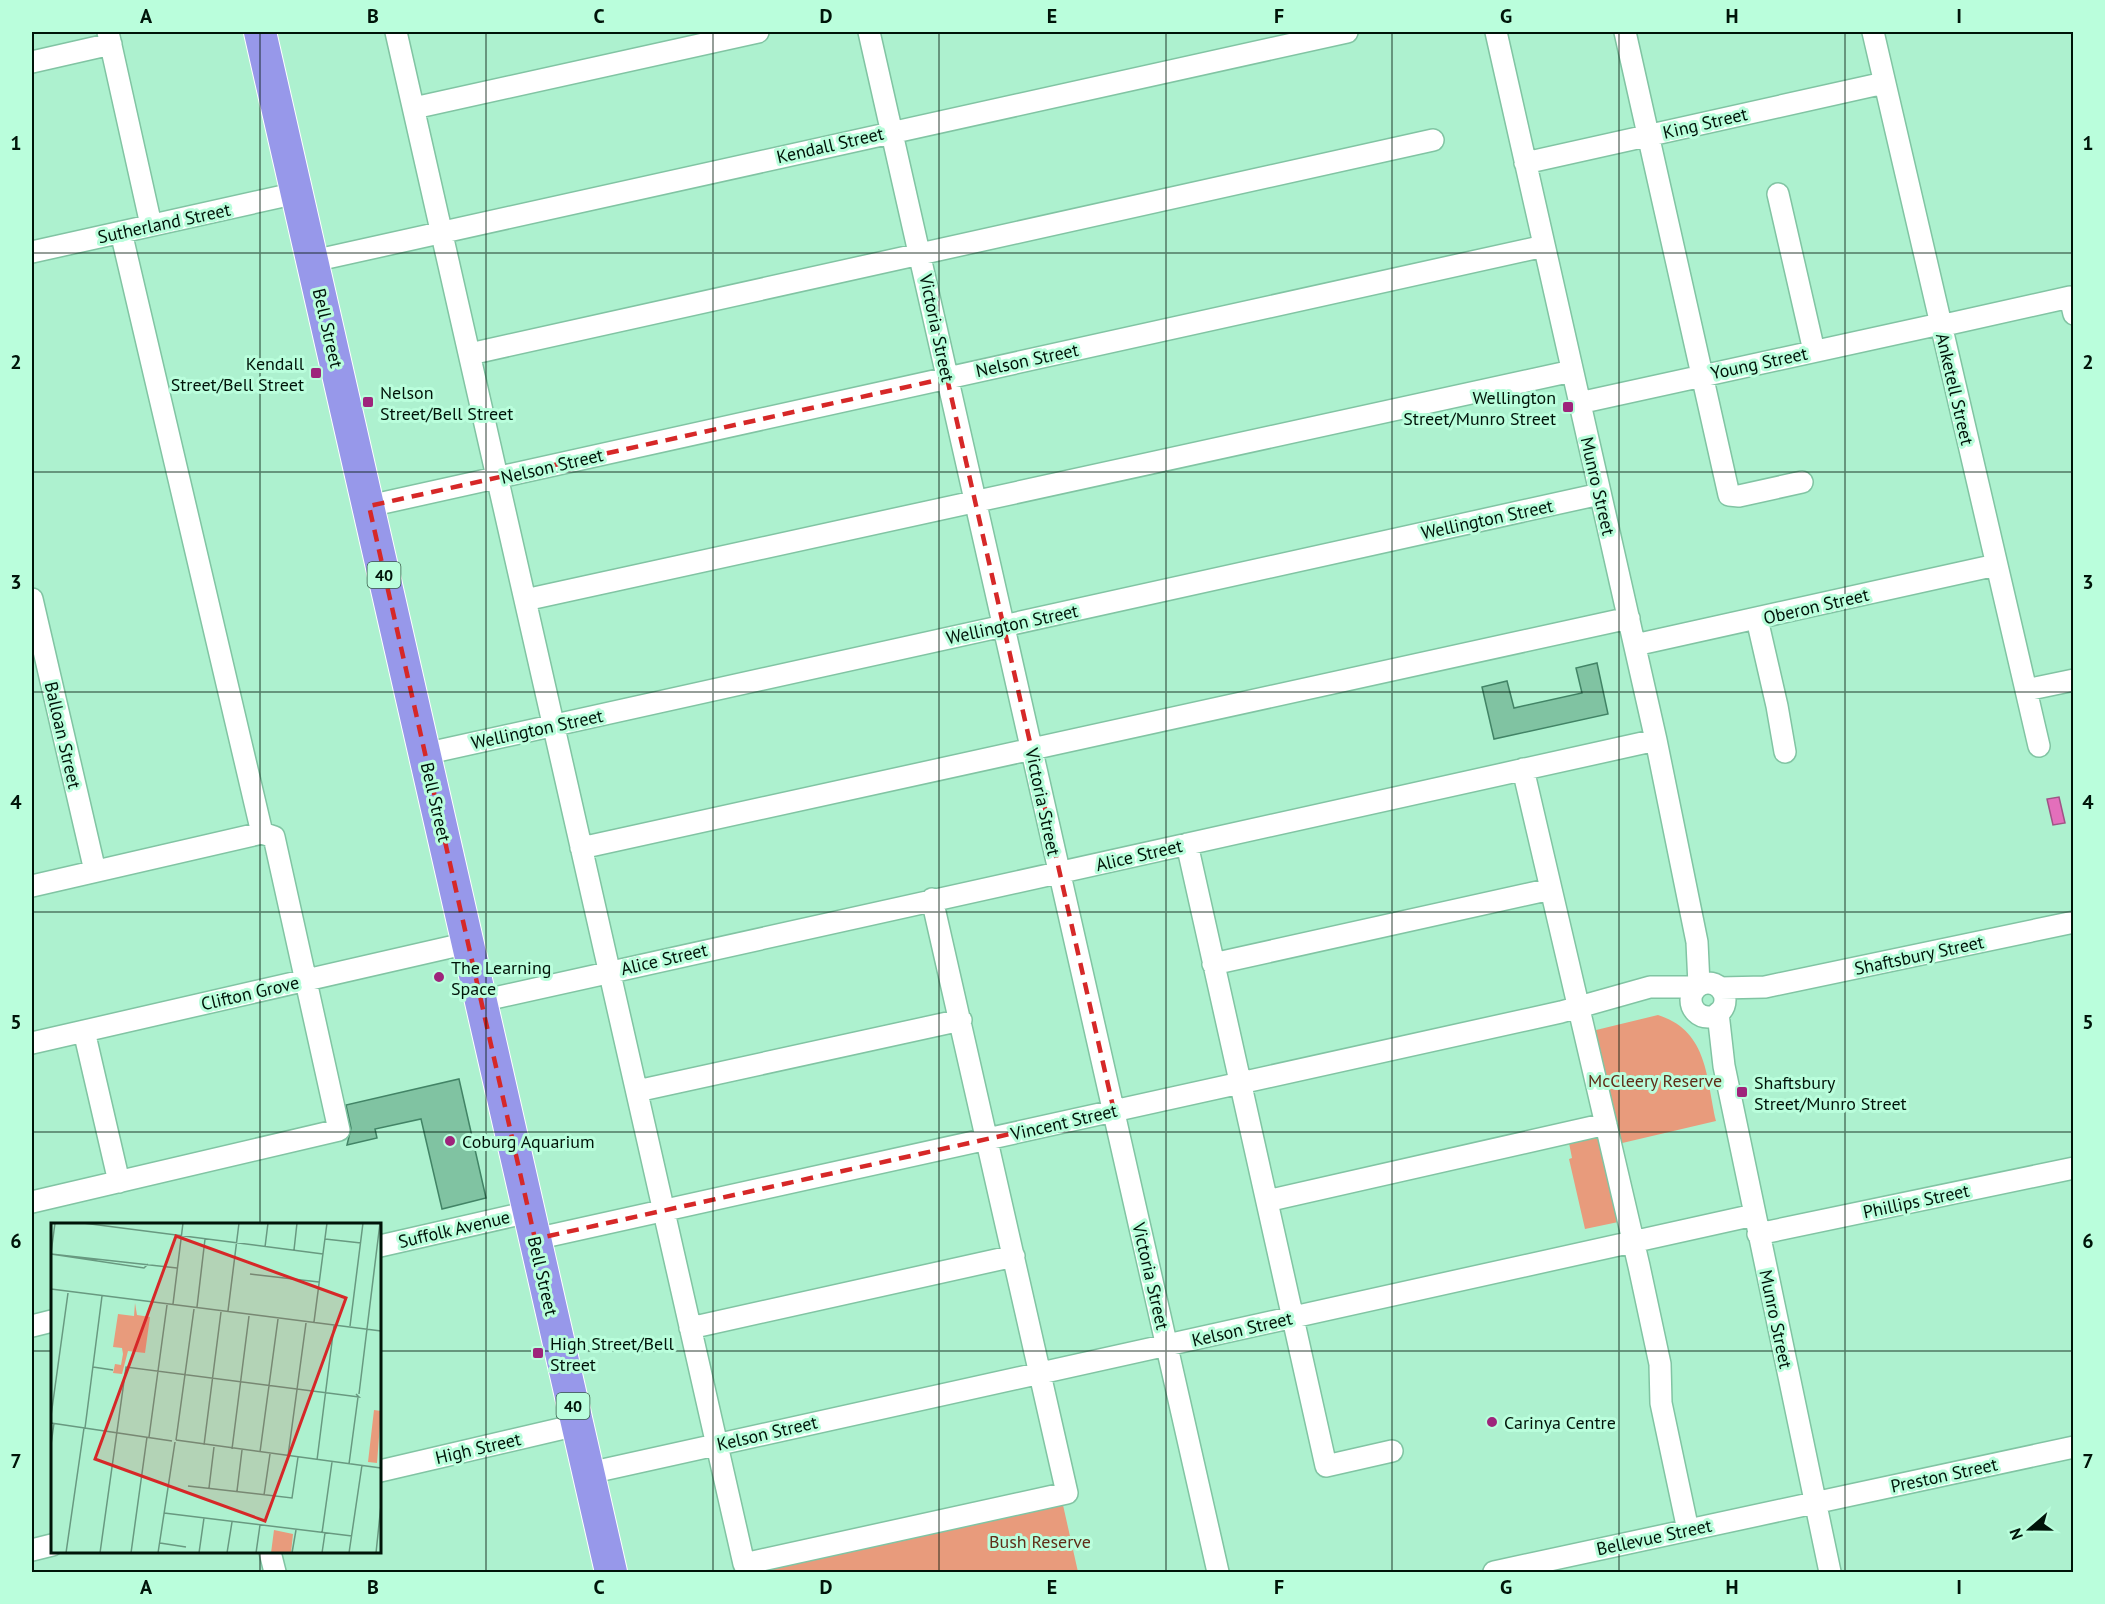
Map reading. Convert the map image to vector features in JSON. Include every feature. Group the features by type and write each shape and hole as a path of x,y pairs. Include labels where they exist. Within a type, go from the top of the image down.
{"highway":[{"name":"Bell Street","path":"260,32 611,1572"}],"street":[{"path":"396,32 744,1564 1067,1493 932,899"},
{"path":"414,108 758,32"},
{"name":"Victoria Street","path":"869,32 1218,1572"},
{"name":"Kendall Street","path":"313,261 1347,32"},
{"name":"Munro Street","path":"1496,32 1656,740 1708,999 1830,1572"},
{"path":"1625,32 1649,136 1681,255 1702,375 1729,495 1739,496 1802,482"},
{"name":"Anketell Street","path":"1873,32 2039,746"},
{"path":"32,62 109,38 151,225"},
{"name":"King Street","path":"1525,163 1884,83"},
{"path":"470,354 1433,140"},
{"name":"Sutherland Street","path":"32,252 297,194"},
{"path":"1778,194 1814,351"},
{"path":"121,232 262,833"},
{"name":"Nelson Street","path":"369,506 1544,246"},
{"name":"Young Street","path":"1580,403 2070,297 2073,314"},
{"path":"525,600 1572,371"},
{"name":"Wellington Street","path":"424,753 1600,494"},
{"name":"Oberon Street","path":"1635,645 1996,565"},
{"name":"Balloan Street","path":"32,599 94,871"},
{"path":"581,848 1629,618"},
{"path":"1757,619 1778,706 1785,752"},
{"path":"2026,690 2073,680"},
{"name":"Alice Street","path":"481,1000 1656,740"},
{"path":"1524,770 1551,889 1587,1006 1606,1124 1660,1364 1661,1403 1688,1530"},
{"path":"32,886 262,833 274,837 339,1130 32,1202"},
{"path":"1187,844 1326,1466 1392,1451"},
{"path":"1213,964 1551,889"},
{"name":"Shaftsbury Street","path":"1708,999 2073,922"},
{"name":"Clifton Grove","path":"32,1043 468,943"},
{"name":"Vincent Street","path":"532,1226 664,1211 1587,1006 1650,987 1708,999"},
{"path":"637,1091 961,1020"},
{"path":"84,1031 118,1182"},
{"path":"1267,1201 1606,1124"},
{"name":"Phillips Street","path":"1756,1224 2073,1168"},
{"name":"Kelson Street","path":"588,1473 1632,1242 1756,1224"},
{"name":"Suffolk Avenue","path":"381,1246 532,1226"},
{"path":"690,1328 1014,1256"},
{"path":"32,1326 51,1321"},
{"name":"High Street","path":"381,1471 577,1425"},
{"name":"Preston Street","path":"1815,1503 2073,1447"},
{"name":"Bellevue Street","path":"1494,1572 1815,1503"},
{"path":"32,1550 51,1545"},
{"path":"270,1553 275,1572"}],"highlighted area":[{"path":"947,378 1114,1111 535,1239 369,506"}],"green space":[{"name":"McCleery Reserve","path":"1658,1015 1674,1022 1687,1032 1696,1044 1706,1072 1716,1121 1618,1144 1592,1031"},
{"path":"1599,1131 1623,1221 1585,1229 1569,1159 1572,1158 1568,1138"},
{"name":"Bush Reserve","path":"1063,1505 1078,1572 752,1572"}],"shaded area":[{"path":"2059,797 2065,823 2053,825 2047,799"}],"building":[{"path":"1597,663 1608,714 1494,739 1482,687 1507,681 1514,708 1582,693 1576,668"},
{"name":"Coburg Aquarium","path":"459,1079 486,1198 442,1209 421,1119 375,1129 377,1138 347,1145 351,1128 346,1105"}],"place":[{"name":"Kendall Street/Bell Street","path":"316,373"},
{"name":"Nelson Street/Bell Street","path":"368,402"},
{"name":"Wellington Street/Munro Street","path":"1568,407"},
{"name":"The Learning Space","path":"439,977"},
{"name":"Shaftsbury Street/Munro Street","path":"1742,1092"},
{"name":"Coburg Aquarium","path":"450,1141"},
{"name":"High Street/Bell Street","path":"538,1353"},
{"name":"Carinya Centre","path":"1492,1422"}]}
